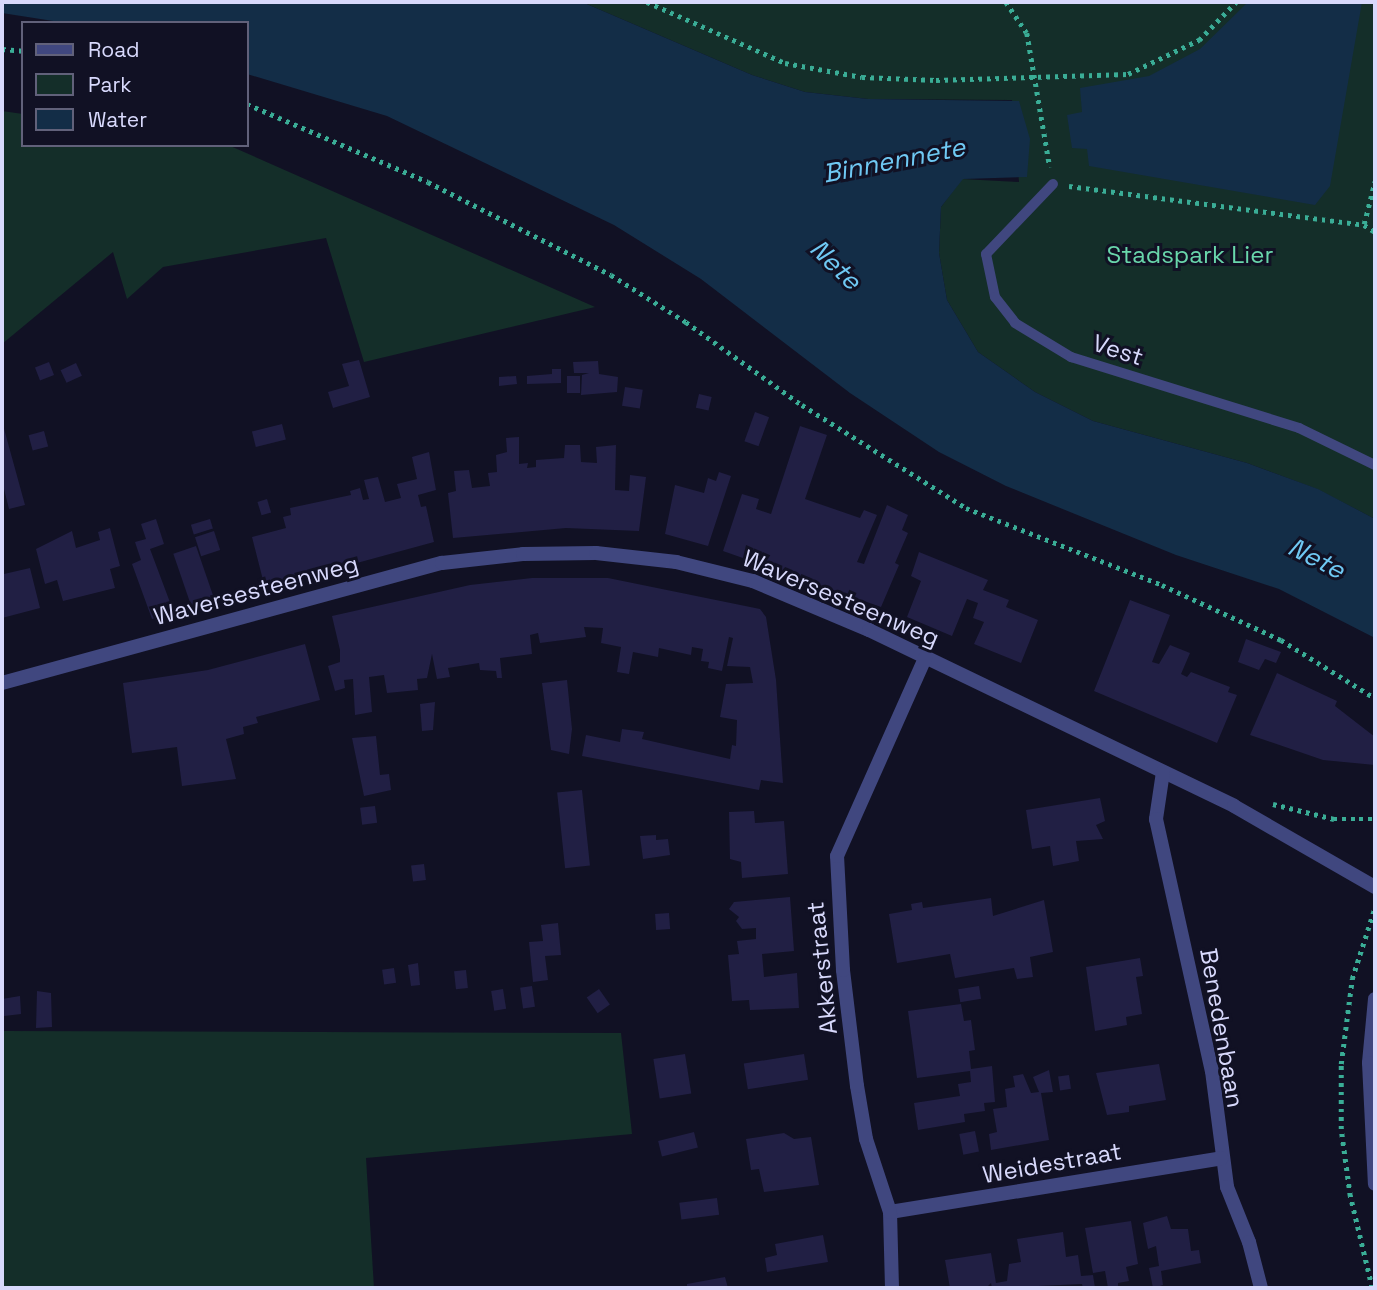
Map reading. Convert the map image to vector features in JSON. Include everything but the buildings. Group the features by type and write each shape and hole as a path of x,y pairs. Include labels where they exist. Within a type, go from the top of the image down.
{"street":[{"name":"Waversesteenweg","path":"2,684 408,572 523,554 596,553 676,562 753,581 926,656 1234,806 1375,887"},
{"name":"Akkerstraat","path":"892,1288 890,1212 866,1139 857,1086 843,970 837,856 926,656"},
{"name":"Benedenbaan","path":"1163,772 1157,819 1212,1071 1222,1158 1261,1288"},
{"path":"1375,999 1369,1063 1375,1184"},
{"name":"Weidestraat","path":"890,1212 1222,1158"}],"lane":[{"name":"Vest","path":"1053,184 986,254 995,297 1015,323 1071,357 1299,428 1375,465"}],"path":[{"path":"647,2 785,63 862,77 923,80 1032,74 1128,74 1199,40 1237,2"},
{"path":"1006,2 1027,33 1053,184 1364,225 1375,232"},
{"path":"2,49 21,51"},
{"path":"248,104 428,182 611,275 686,322 802,405 966,508 1162,585 1269,634 1375,698"},
{"path":"1364,225 1375,181"},
{"path":"1234,806 1251,799 1334,819 1375,820"}],"green space":[{"name":"Stadspark Lier","path":"582,2 1375,2 1375,519 1317,489 1247,463 1093,421 1035,392 978,352 947,300 939,253 941,207 962,179 1019,182 1012,100 868,99 805,92 752,75"},
{"path":"2,111 21,114 21,147 233,147 595,307 364,362 326,238 163,267 127,299 113,252 2,344"},
{"path":"2,1031 621,1033 632,1134 366,1158 374,1288 2,1288"}],"water":[{"path":"2,2 582,2 752,75 805,92 868,99 1019,101 1030,139 1027,177 963,179 941,207 939,253 947,300 978,352 1035,392 1093,421 1247,463 1318,489 1375,519 1375,638 1279,589 1176,555 1006,486 939,452 850,393 701,279 614,225 387,116 248,74 248,21 53,21 2,13"},
{"path":"1248,2 1362,2 1330,186 1315,205 1089,166 1087,149 1072,148 1067,115 1082,112 1080,88 1149,76 1200,49"}],"water label":[{"name":"Binnennete","path":"894,161"},
{"name":"Nete","path":"835,265"},
{"name":"Nete","path":"1316,559"}]}
